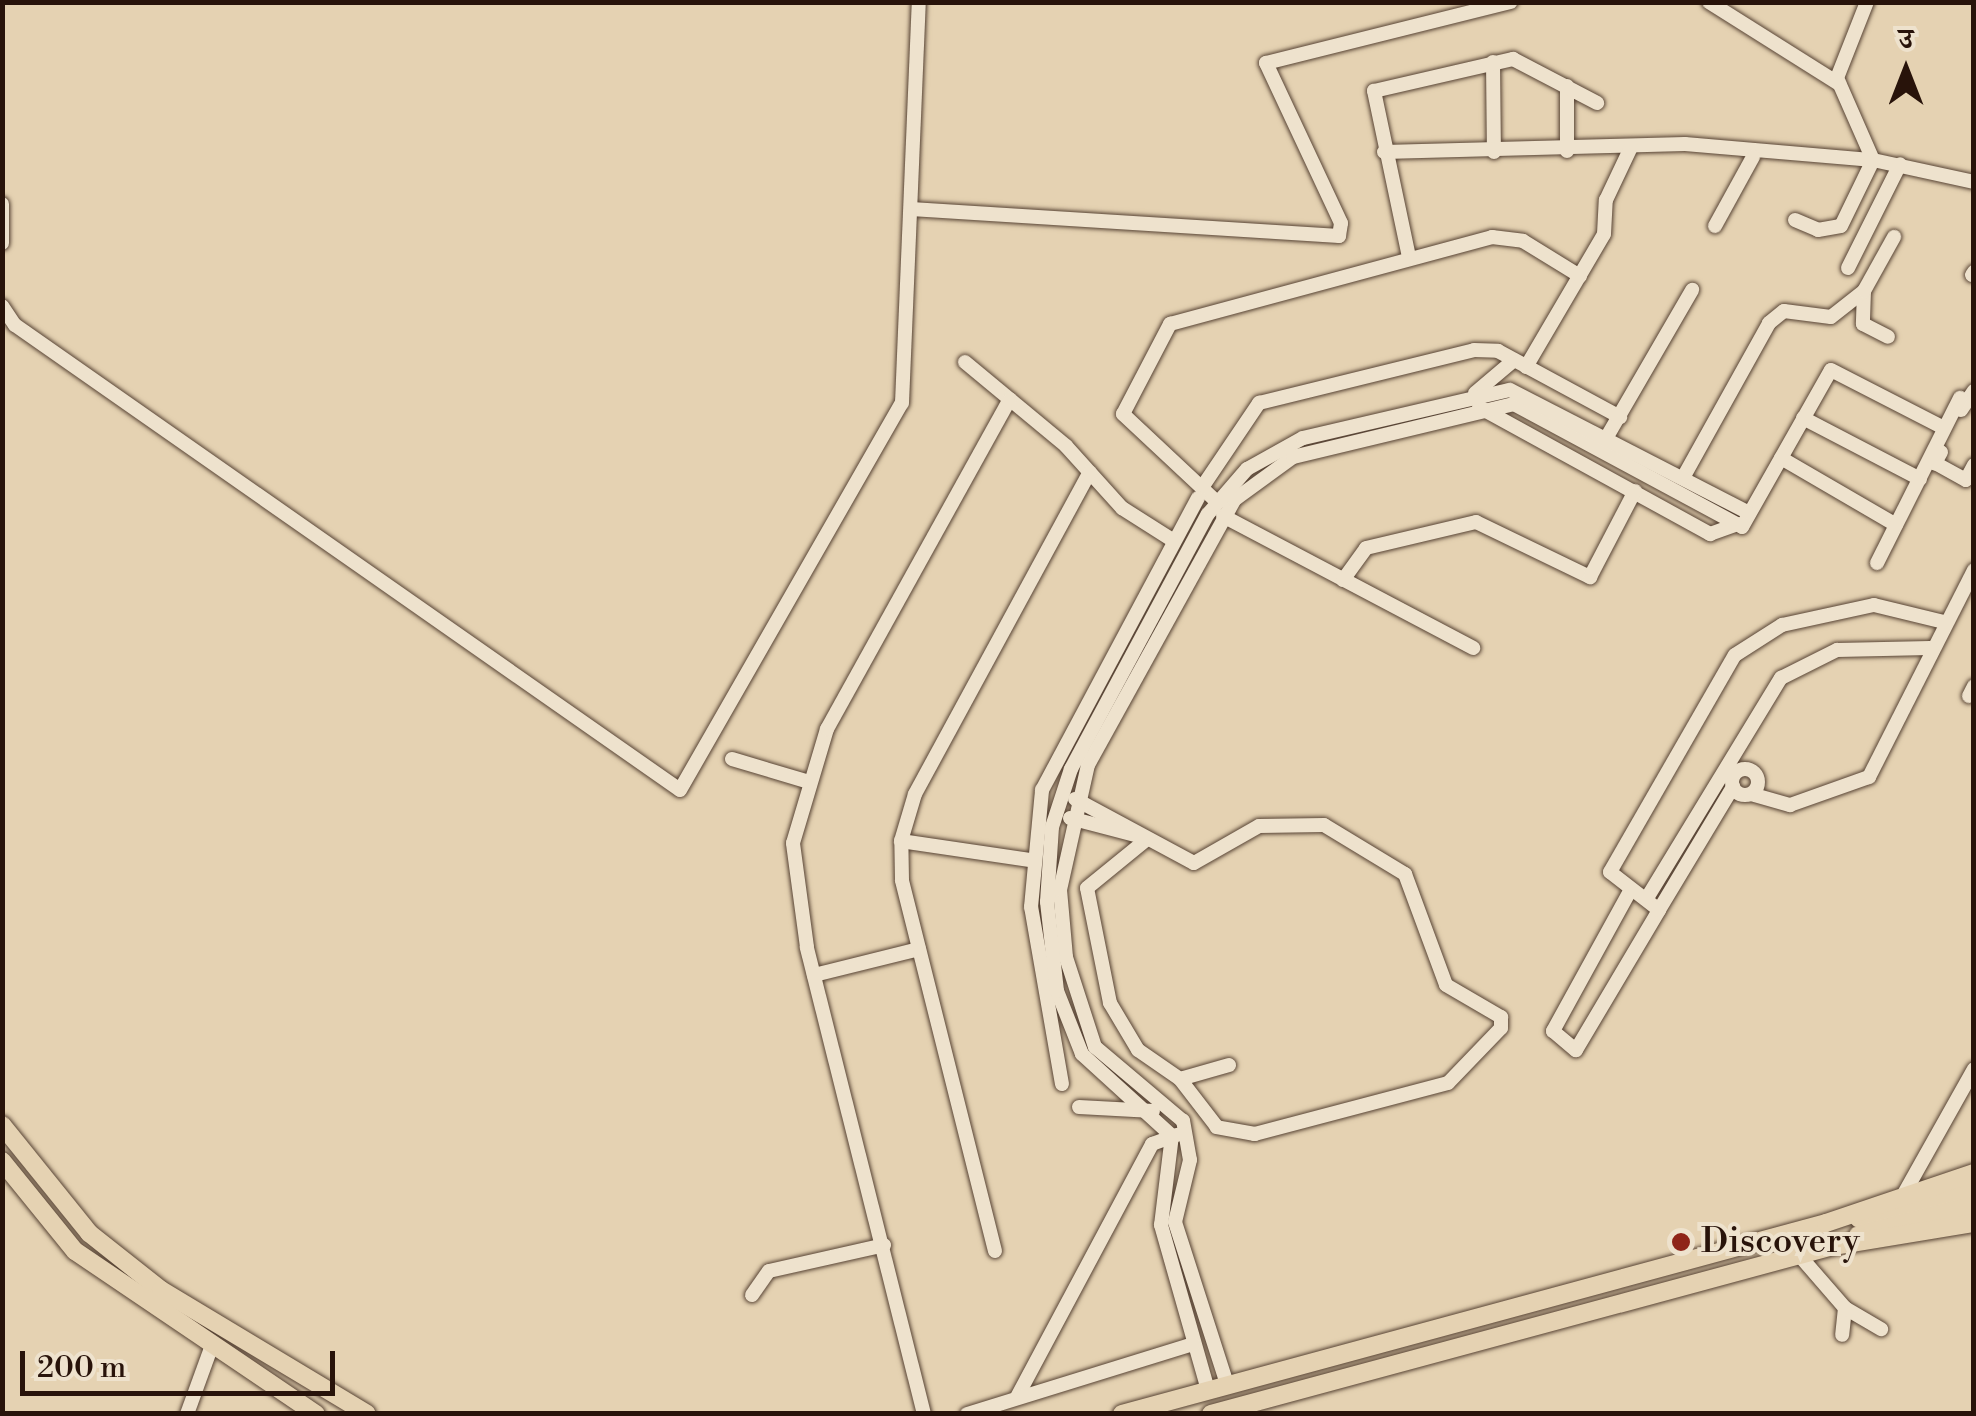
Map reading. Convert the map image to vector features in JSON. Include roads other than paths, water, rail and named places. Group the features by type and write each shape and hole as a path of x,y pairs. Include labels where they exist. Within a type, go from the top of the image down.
{"main road":[{"path":"2,1125 90,1233 161,1290 367,1414"},
{"path":"2,1161 75,1252 211,1348 316,1414"},
{"path":"1833,1246 1974,1173"},
{"path":"30,1196 47,1180"},
{"path":"1122,1414 1826,1223 1974,1188"},
{"path":"1914,1205 1974,1205"},
{"path":"1212,1414 1833,1246 1974,1223"}],"street":[{"path":"2,306 15,326 680,790 902,403 918,2"},
{"path":"911,209 1338,236 1341,223 1266,62 1510,2"},
{"path":"1709,2 1838,84 1873,160"},
{"path":"1838,84 1867,2"},
{"path":"1493,62 1494,152"},
{"path":"1409,258 1374,91 1493,62 1526,62 1598,103"},
{"path":"1567,86 1567,151"},
{"path":"1384,152 1567,151 1685,144 1753,157 1873,160 1974,182"},
{"path":"1477,400 1520,364 1580,276 1604,234 1606,200 1630,147"},
{"path":"1715,226 1753,157"},
{"path":"1794,220 1818,230 1841,226 1873,160"},
{"path":"1848,268 1900,164"},
{"path":"2,204 2,243"},
{"path":"1684,476 1778,314 1828,317 1864,291 1894,236"},
{"path":"1473,648 1220,509 1167,465 1122,414 1160,333 1206,307 1509,238 1580,276"},
{"path":"1608,435 1692,290"},
{"path":"1864,291 1863,324 1888,337"},
{"path":"1062,1084 1035,967 1030,861 1056,756 1201,490 1258,403 1474,350 1520,364 1620,417"},
{"path":"964,362 1090,472 1122,508 1195,552"},
{"path":"1477,400 1710,534 1743,521 1836,369 1944,428"},
{"path":"1179,1135 1154,1112 1104,1079 1072,1036 1053,966 1055,864 1069,806 1220,509 1293,457 1477,400 1523,391 1684,476 1743,521"},
{"path":"1877,563 1944,428 1967,394"},
{"path":"1967,394 1935,463 1966,480 1974,465"},
{"path":"924,1414 814,976 793,865 806,781 1010,399"},
{"path":"1477,400 1538,411 1743,521"},
{"path":"1804,418 1920,479"},
{"path":"1781,458 1896,525"},
{"path":"995,1251 918,949 901,842 915,794 1090,472"},
{"path":"1343,580 1366,548 1476,522 1590,577 1636,491"},
{"path":"1732,787 1790,806 1863,782 1974,570"},
{"path":"1659,910 1610,872 1744,646 1782,625 1874,605 1944,622"},
{"path":"1647,898 1781,678 1837,650 1930,648"},
{"path":"732,759 806,781"},
{"path":"1630,891 1556,1039 1580,1048 1738,771 1750,770 1759,784 1751,794"},
{"path":"1069,806 1145,838 1203,864 1259,826 1324,825 1405,874 1446,985 1503,1022 1459,1079 1245,1136 1217,1126 1180,1079 1116,1020 1087,896 1090,879 1122,866 1145,838"},
{"path":"901,842 1055,864"},
{"path":"1055,864 1066,957 1094,1047 1173,1107 1188,1174 1174,1215 1204,1321 1227,1384"},
{"path":"814,976 918,949"},
{"path":"1180,1079 1229,1065"},
{"path":"1914,1205 1974,1069"},
{"path":"1080,1107 1154,1112"},
{"path":"1179,1135 1162,1225 1187,1326 1208,1390"},
{"path":"1017,1397 1152,1144 1179,1135"},
{"path":"752,1295 769,1270 884,1245"},
{"path":"1799,1255 1845,1308 1882,1328"},
{"path":"1842,1335 1845,1308"},
{"path":"1187,1326 1204,1321"},
{"path":"968,1414 1193,1344"},
{"path":"187,1414 211,1348"}],"place":[{"name":"Discovery","path":"1681,1242"}]}
